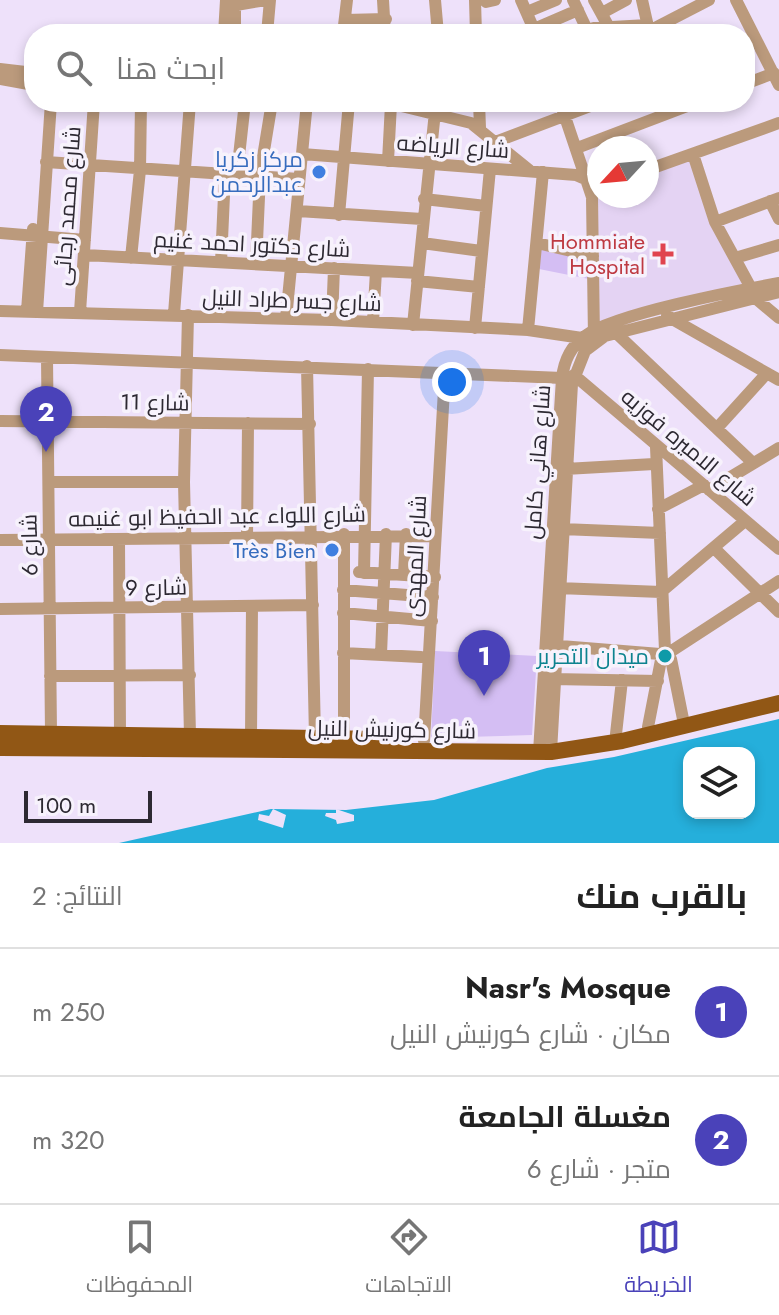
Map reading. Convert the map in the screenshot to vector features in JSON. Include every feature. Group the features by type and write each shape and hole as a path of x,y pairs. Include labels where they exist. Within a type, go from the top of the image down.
{"main road":[{"name":"شارع كورنيش النيل","path":"0,733 315,737 545,747 648,727 779,695"},
{"name":"شارع كورنيش النيل","path":"0,748 545,747 638,738 779,703"}],"street":[{"path":"232,2 268,0 267,24"},
{"path":"344,24 347,0"},
{"path":"383,0 386,24"},
{"path":"435,0 437,24"},
{"path":"524,6 556,0"},
{"path":"594,0 608,24"},
{"path":"602,13 626,0"},
{"path":"642,0 648,24"},
{"path":"661,24 709,0"},
{"path":"736,0 744,24"},
{"path":"479,24 485,1"},
{"path":"226,24 232,2"},
{"path":"232,2 234,24"},
{"path":"546,24 576,5"},
{"path":"345,20 386,19"},
{"path":"755,48 776,79 755,82"},
{"path":"0,69 24,72"},
{"path":"0,79 24,83"},
{"path":"32,311 43,112"},
{"path":"37,236 50,112"},
{"name":"شارع محمد رجائى","path":"80,312 93,112"},
{"path":"131,258 140,170 141,112"},
{"path":"174,314 189,112"},
{"path":"221,262 231,174 243,112"},
{"path":"256,264 260,175 270,112"},
{"path":"286,319 306,112"},
{"path":"339,215 348,112"},
{"path":"388,112 388,161"},
{"path":"413,325 434,112"},
{"path":"446,112 480,128 537,172 537,243 528,330"},
{"path":"479,112 480,128"},
{"path":"564,112 587,169"},
{"path":"495,142 575,112"},
{"path":"577,148 660,112"},
{"path":"659,166 779,123"},
{"name":"شارع الرياضه","path":"302,154 427,166 576,175 587,180"},
{"path":"693,154 715,222 753,293 779,318"},
{"path":"46,162 89,168 299,179"},
{"path":"475,328 490,169"},
{"path":"424,199 486,206"},
{"path":"715,222 774,199 779,219"},
{"path":"590,337 594,208"},
{"path":"298,211 422,219"},
{"path":"0,233 85,240"},
{"path":"422,243 481,251"},
{"path":"537,243 593,256"},
{"path":"735,258 779,245"},
{"name":"شارع دكتور احمد غنيم","path":"85,255 376,271 479,287"},
{"path":"332,320 334,268"},
{"path":"373,322 376,271"},
{"path":"590,337 665,314 753,293 779,283"},
{"path":"753,293 779,292"},
{"name":"شارع جسر طراد النيل","path":"0,311 332,320 528,330 590,337"},
{"path":"590,337 615,332 665,314"},
{"path":"665,314 773,377 718,427"},
{"path":"188,315 184,482 190,735"},
{"path":"615,332 753,463"},
{"name":"شارع هاني كامل","path":"545,747 567,357 590,337"},
{"path":"0,355 568,377"},
{"name":"شارع 6","path":"47,358 51,732"},
{"path":"307,366 315,737"},
{"path":"364,573 368,369"},
{"name":"شارع المهدى","path":"424,741 445,372"},
{"name":"شارع الاميره فوزيه","path":"568,377 779,549"},
{"name":"شارع 11","path":"0,421 310,424"},
{"path":"247,539 248,423"},
{"path":"656,447 654,464 665,655 683,719"},
{"path":"658,509 707,488 779,448"},
{"path":"562,474 654,464"},
{"name":"شارع هاني كامل","path":"545,747 553,679 550,645 558,588 562,474"},
{"path":"49,482 184,482"},
{"path":"558,588 663,591 745,521"},
{"path":"562,529 660,533"},
{"path":"344,534 344,738"},
{"name":"شارع اللواء عبد الحفيظ ابو غنيمه","path":"0,540 247,539 344,534 435,536"},
{"path":"381,654 386,534"},
{"path":"404,575 406,534"},
{"path":"119,539 120,735"},
{"path":"715,549 779,612"},
{"path":"343,571 435,577"},
{"path":"550,645 665,655 779,581"},
{"path":"343,590 433,597"},
{"name":"شارع 9","path":"0,609 313,605"},
{"path":"251,736 252,606"},
{"path":"343,613 432,621"},
{"path":"343,653 421,657"},
{"path":"648,727 665,655"},
{"path":"50,676 190,675"},
{"path":"553,679 658,681"},
{"path":"616,734 622,680"}],"shaded area":[{"name":"Hommiate Hospital","path":"691,158 747,286 598,326 593,208 659,208 659,169"}],"water":[{"path":"779,719 779,843 119,843 271,809 346,810 434,800 547,768 614,757"}],"pier":[{"path":"273,809 286,815 283,828 258,820 259,814 269,816"},
{"path":"336,809 354,815 354,821 337,824 336,820 325,816 326,813 336,813"}],"building":[{"path":"541,249 589,261 589,279 539,269"},
{"path":"435,651 537,656 532,735 431,738"}],"place":[{"name":"مركز زكريا عبدالرحمن","path":"319,172"},
{"name":"Hommiate Hospital","path":"663,254"},
{"name":"مغسلة الجامعة","path":"46,452"},
{"name":"Très Bien","path":"332,550"},
{"name":"ميدان التحرير","path":"665,656"},
{"name":"Nasr's Mosque","path":"484,696"}]}
